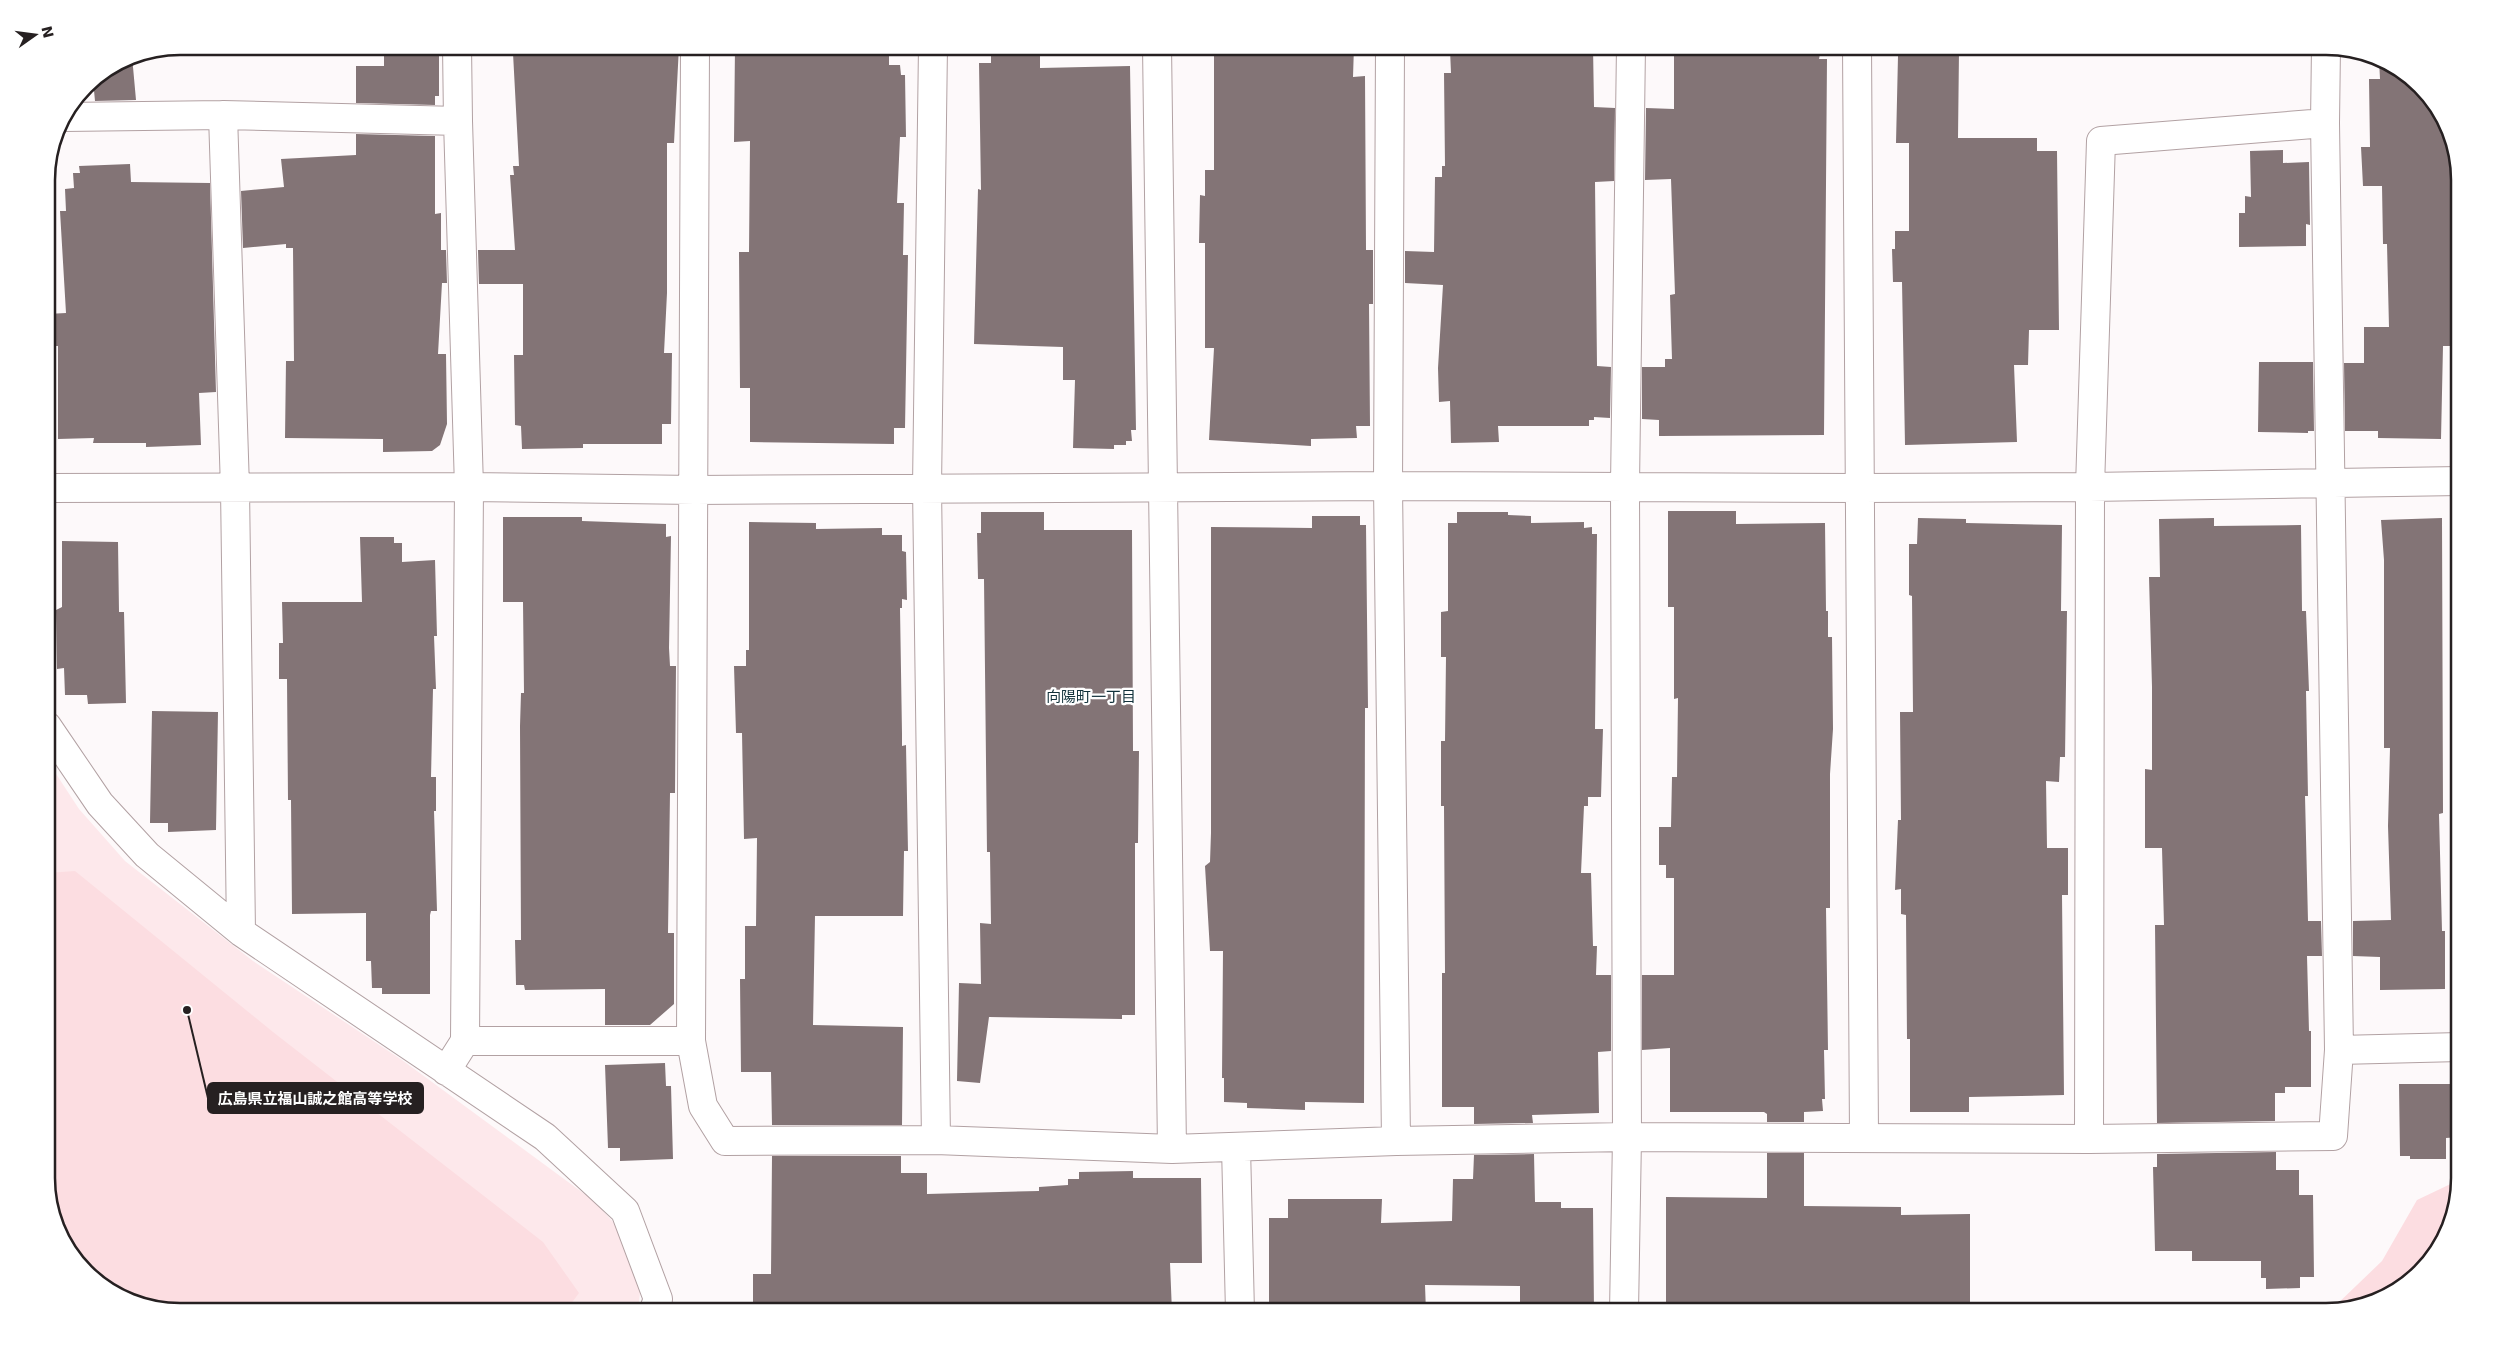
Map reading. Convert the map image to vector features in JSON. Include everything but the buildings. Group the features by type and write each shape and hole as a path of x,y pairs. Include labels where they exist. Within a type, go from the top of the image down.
{"street":[{"path":"446,1071 465,1042 469,487 457,55"},
{"path":"696,55 691,1041 703,1106 725,1141 936,1140 1172,1149 1396,1141 1627,1137 1864,1136 2089,1139 2333,1136 2339,1050 2332,482 2325,123 2326,55"},
{"path":"933,55 927,487 936,1140"},
{"path":"1157,55 1161,488 1172,1149"},
{"path":"1390,55 1388,486 1396,1141"},
{"path":"1624,1303 1627,1137 1625,486 1631,55"},
{"path":"1857,55 1864,1136"},
{"path":"72,117 223,115 458,121"},
{"path":"223,115 235,488 241,932"},
{"path":"2089,1139 2090,487 2100,141 2325,123"},
{"path":"55,488 469,487 695,490 927,487 1161,488 1388,486 1861,488 2090,487 2451,481"},
{"path":"55,739 100,804 147,855 241,932 545,1137 625,1211 658,1299 656,1303"},
{"path":"465,1042 691,1041"},
{"path":"2339,1050 2451,1047"},
{"path":"1236,1147 1240,1303"}],"shaded area":[{"path":"55,772 79,809 125,861 253,961 402,1060 594,1201 613,1222 634,1263 640,1292 639,1303 180,1303 147,1299 132,1294 110,1282 98,1272 76,1248 68,1233 57,1203 55,1186"},
{"path":"75,871 273,1032 543,1242 579,1293 572,1303 164,1302 132,1294 110,1282 98,1272 76,1248 68,1233 57,1203 55,1186 55,872"},
{"path":"2451,1184 2449,1203 2438,1233 2430,1248 2396,1282 2374,1294 2339,1302 2382,1261 2417,1200"}],"place":[{"name":"広島県立福山誠之館高等学校","path":"187,1010"}],"district":[{"name":"向陽町一丁目","path":"1091,697"}]}
